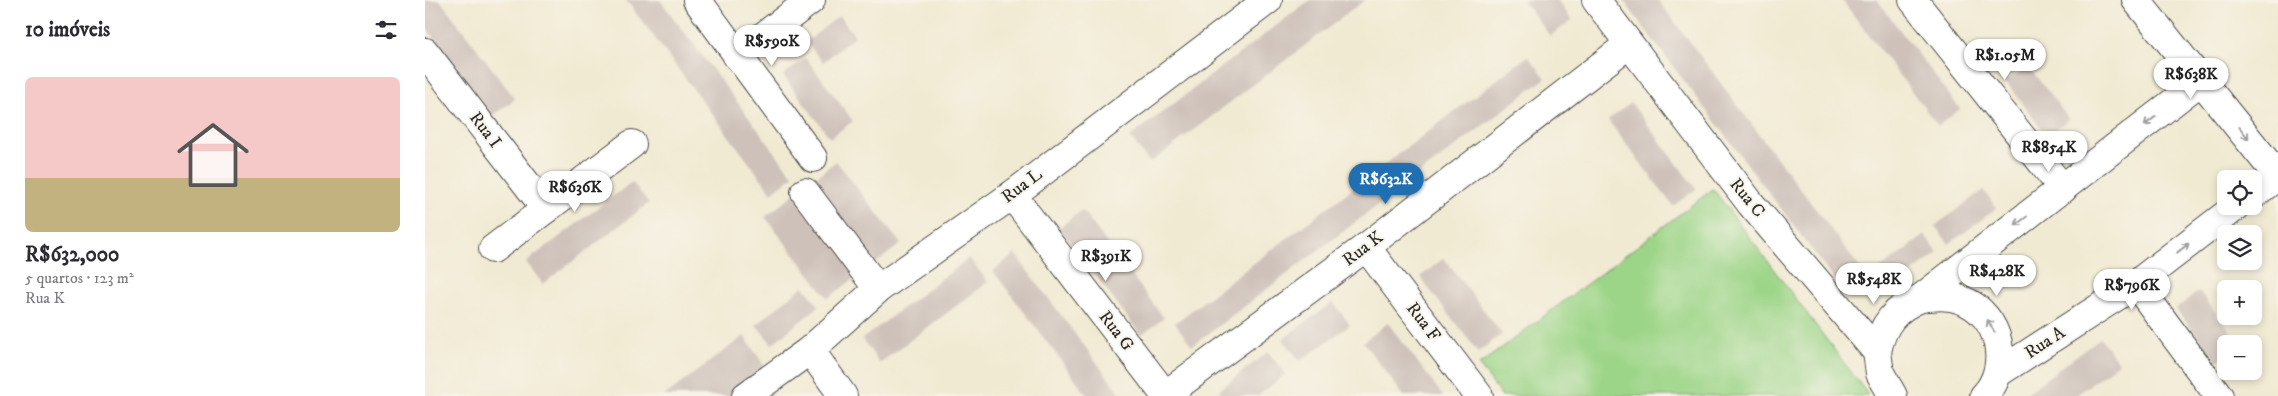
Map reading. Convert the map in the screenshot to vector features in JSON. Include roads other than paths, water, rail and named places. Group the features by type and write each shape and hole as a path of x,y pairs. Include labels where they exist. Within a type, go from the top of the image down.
{"street":[{"path":"697,0 813,158"},
{"path":"737,56 811,0"},
{"name":"Rua L","path":"746,396 810,350 878,289 1012,194 1268,0"},
{"name":"Rua C","path":"1596,0 1751,204 1877,352 1880,373 1893,396"},
{"path":"1913,0 2063,188"},
{"path":"2136,0 2278,176 2262,188"},
{"name":"Rua K","path":"1165,395 1367,247 1629,44"},
{"name":"Rua I","path":"425,52 546,209"},
{"name":"Rua A","path":"1921,298 2202,80"},
{"path":"493,249 632,144"},
{"path":"805,192 878,289"},
{"name":"Rua G","path":"1012,194 1165,395"},
{"name":"Rua A","path":"1991,385 2135,284 2225,215"},
{"name":"Rua F","path":"1367,247 1479,396"},
{"path":"2135,284 2219,396"},
{"name":"Rua A","path":"1877,352 1880,338 1895,312 1907,303 1921,298 1943,295 1964,300 1982,312 1994,330 2000,351 1991,385"},
{"path":"810,350 843,396"}]}
